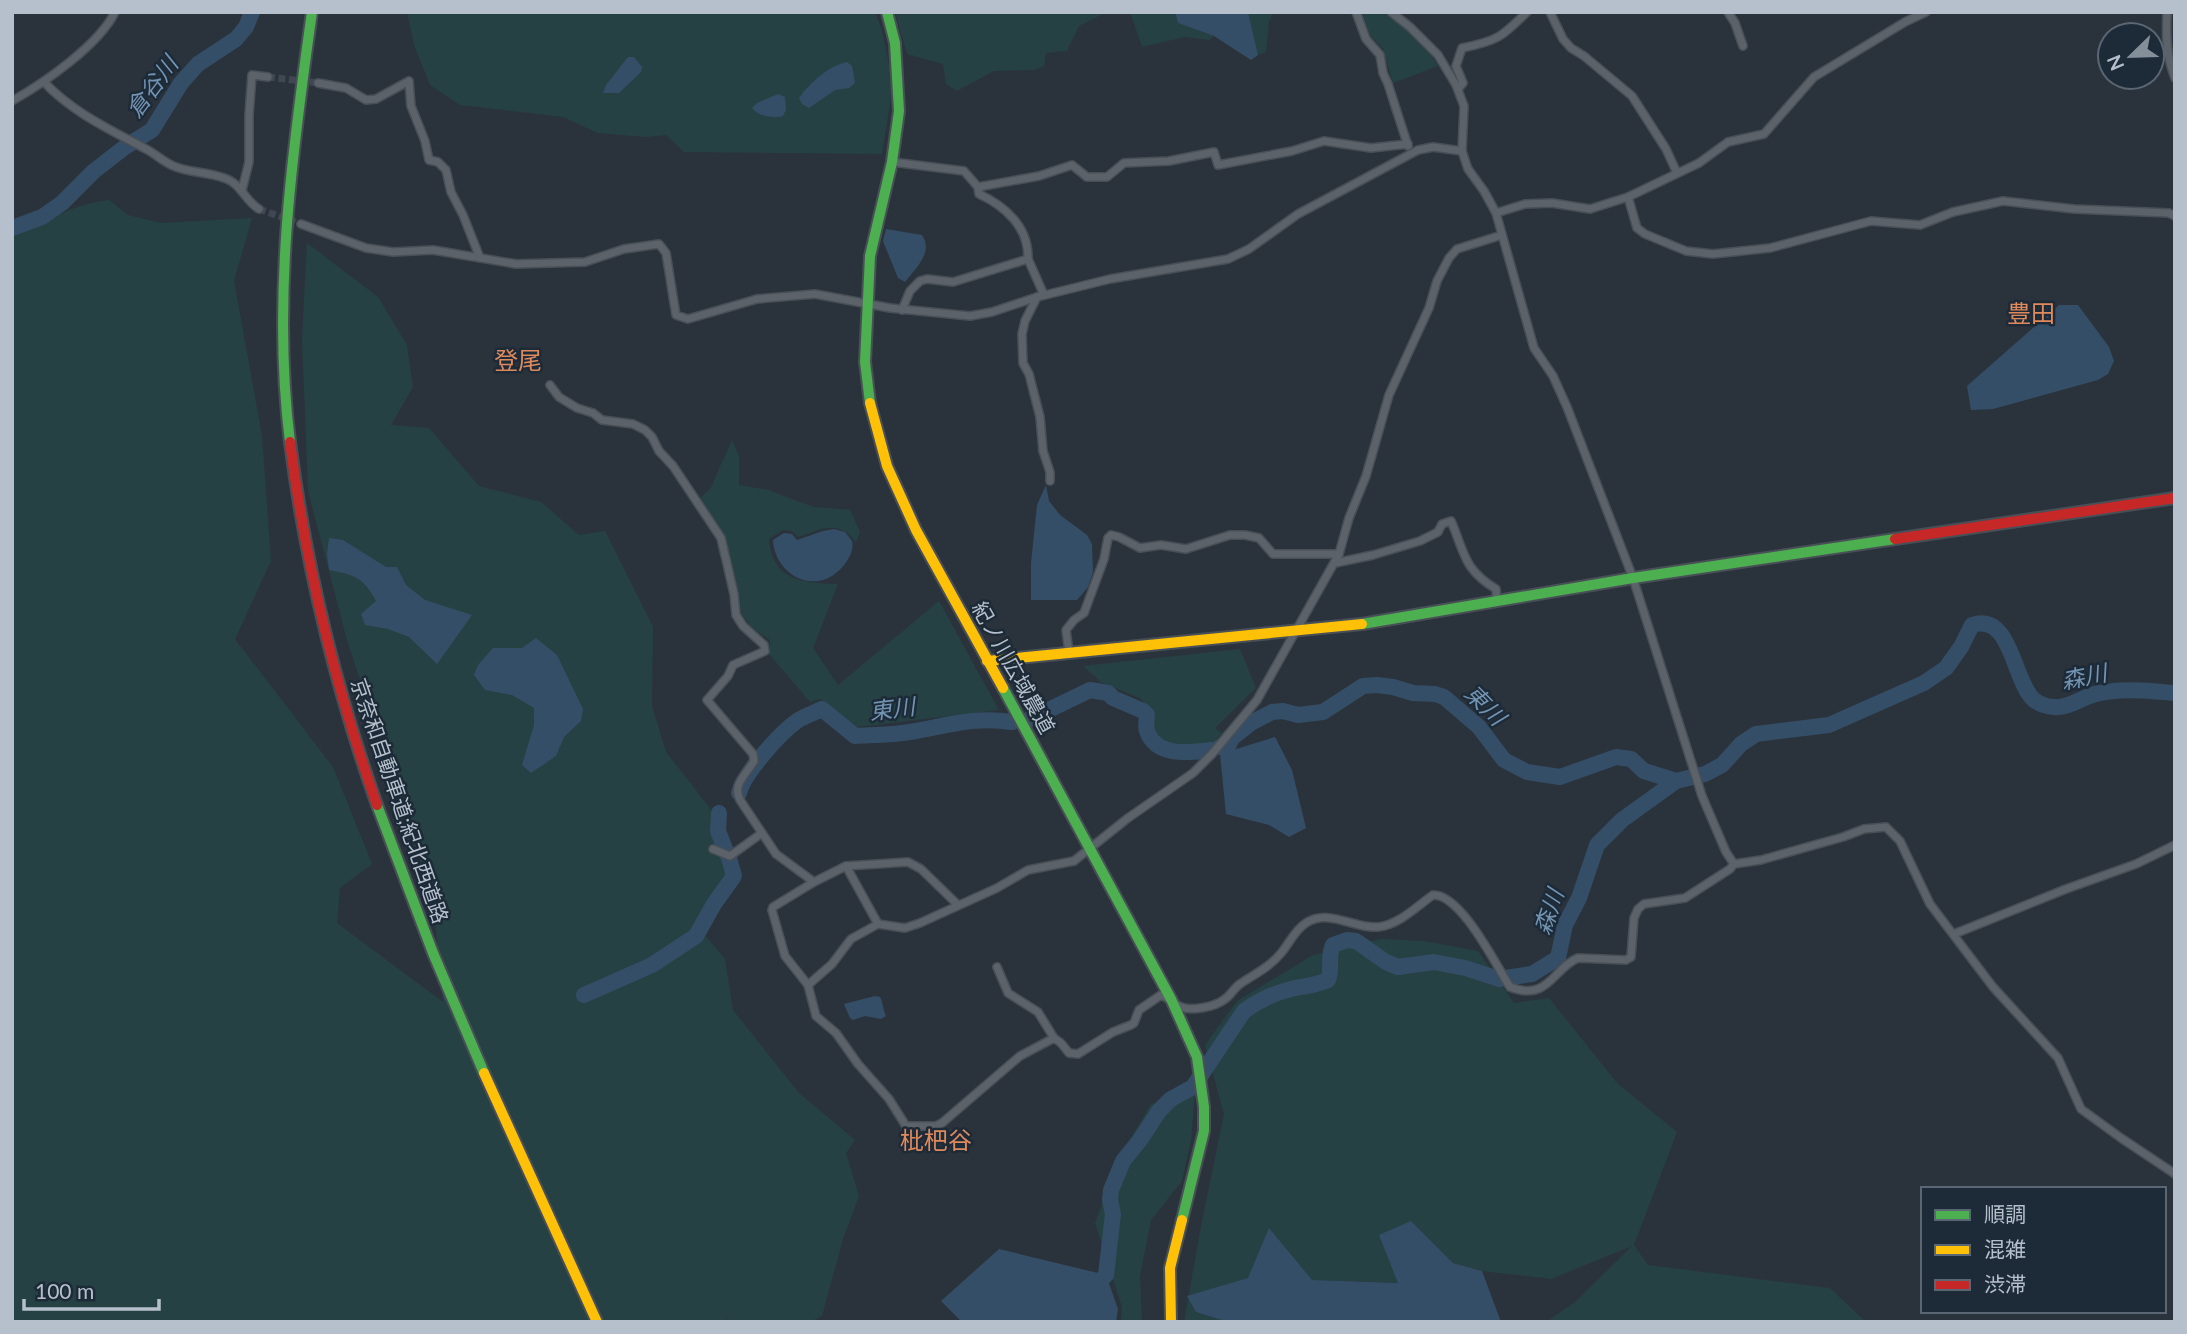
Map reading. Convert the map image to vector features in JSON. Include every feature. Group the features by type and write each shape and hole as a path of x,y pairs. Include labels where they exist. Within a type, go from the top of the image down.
{"main road":[{"name":"京奈和自動車道;紀北西道路","path":"312,12 297,113 287,216 284,289 285,370 291,450 310,571 338,690 363,770 443,980 490,1090 597,1322"},
{"name":"紀ノ川広域農道","path":"887,12 895,43 899,111 892,162 870,256 865,362 870,406 887,466 916,530 1091,848 1171,999 1197,1057 1204,1107 1204,1131 1170,1268 1171,1322"},
{"path":"988,662 1348,626 1633,578 2175,498"}],"street":[{"path":"12,101 44,82 110,24 115,12"},
{"path":"1356,12 1366,39 1380,55 1383,73 1412,153"},
{"path":"1391,12 1438,55 1458,89 1464,106 1462,151 1468,169 1496,213 1534,348 1553,376 1567,407 1633,578 1702,796 1726,852 1734,864"},
{"path":"1458,89 1463,83 1456,66 1462,48 1488,43 1507,33 1527,12"},
{"path":"1550,12 1563,39 1571,48 1632,96 1666,149 1677,173"},
{"path":"1728,12 1743,46"},
{"path":"1496,213 1525,204 1552,203 1590,209 1628,197 1699,163 1728,142 1764,134 1814,77 1926,12"},
{"path":"2167,12 2169,64 2175,78"},
{"path":"242,190 249,162 252,75 268,77"},
{"path":"318,83 346,88 366,100 376,99 409,81 411,106 425,141 429,160 438,162 446,170 451,192 480,258"},
{"path":"44,82 57,96 122,138 173,166 192,173 225,178 242,190 250,204 259,209"},
{"path":"978,187 1038,176 1072,165 1087,177 1107,177 1124,163 1169,161 1214,152 1218,165 1292,151 1324,141 1371,148 1408,144"},
{"path":"300,224 366,248 393,252 433,250 516,264 585,262 624,249 659,244 666,253 676,315 688,319 757,299 816,294 902,310 970,316 1110,279 1228,259 1249,249 1298,214 1412,153 1433,147 1462,151"},
{"path":"892,162 964,171 978,187 979,194 997,202 1019,226 1028,246 1028,259 1041,296"},
{"path":"1628,197 1637,228 1645,234 1686,251 1713,254 1770,248 1871,221 1920,225 1953,212 2003,201 2074,209 2169,213 2175,216"},
{"path":"808,985 832,964 851,939 878,924 905,928 998,888 1019,873 1074,861 1128,818 1193,773 1212,754 1256,700 1335,563 1366,476 1389,395 1429,309 1437,281 1449,258 1457,250 1502,235"},
{"path":"902,310 910,291 920,281 927,279 953,282 1028,259"},
{"path":"1041,296 1025,321 1022,334 1023,363 1029,374 1040,416 1043,451 1050,481"},
{"path":"550,385 559,397 602,420 633,424 645,430 673,466 721,538 736,615 764,645 765,650 733,665 729,676 707,700 753,754 754,761 737,785 737,793 776,853 814,883"},
{"path":"1335,563 1386,552 1420,541 1438,532 1442,524 1451,521 1465,559 1482,580 1496,589 1497,602"},
{"path":"1069,652 1066,630 1084,613 1111,535 1140,548 1161,545 1186,549 1230,535 1245,535 1259,538 1273,554 1339,554"},
{"path":"997,967 1008,993 1038,1012 1054,1038 1069,1053 1078,1054 1113,1032 1134,1023 1139,1010 1161,995 1180,1007 1213,1005 1222,1001 1237,986 1274,961 1306,923 1328,917 1377,927 1397,920 1438,894 1460,910 1510,987 1530,990 1547,985 1578,958 1626,960 1631,957 1634,918 1644,904 1685,898 1734,864 1761,860 1864,829 1886,827 1900,841 1930,904 1993,987 2058,1058 2081,1108 2175,1174"},
{"path":"713,849 730,856 762,833"},
{"path":"1954,934 2136,863 2175,845"},
{"path":"958,905 913,863 846,866 773,907 772,911 785,956 808,985 816,1016 836,1033 858,1064 889,1099 906,1126 936,1126 943,1123 1020,1056 1054,1038"},
{"path":"846,866 878,924"}],"green space":[{"path":"407,12 875,12 882,30 893,84 882,154 684,152 666,135 646,137 598,133 563,117 460,105 430,85 414,45"},
{"path":"895,12 1107,12 1079,26 1067,51 1046,53 1044,66 1034,70 994,71 957,91 946,84 943,64 907,54"},
{"path":"1130,12 1175,12 1178,23 1214,36 1209,40 1185,37 1142,47"},
{"path":"1248,12 1274,12 1269,21 1266,52 1258,55"},
{"path":"1360,12 1382,12 1410,32 1428,50 1438,66 1393,83 1383,49 1369,34"},
{"path":"109,200 128,215 161,223 252,218 234,281 262,436 271,561 235,639 333,767 372,864 340,888 337,923 443,1002 433,900 347,640 308,491 302,338 307,243 378,297 407,345 413,387 391,425 429,428 479,486 541,502 579,535 605,531 653,627 652,706 666,752 713,812 728,862 731,893 717,908 703,933 725,959 733,1010 798,1092 855,1140 846,1153 859,1196 843,1239 822,1316 810,1322 735,1322 727,1319 724,1322 12,1322 12,234 21,233 74,208"},
{"path":"732,440 739,456 739,485 768,490 814,507 850,510 860,532 856,542 843,530 836,528 798,537 792,531 783,530 769,539 776,564 792,577 838,584 813,648 838,685 939,601 999,710 857,727 820,699 810,702 769,654 770,640 752,628 741,613 739,592 725,538 700,498 710,489"},
{"path":"1240,649 1256,688 1215,728 1222,733 1214,743 1191,746 1171,746 1163,742 1153,726 1152,712 1140,698 1102,683 1083,666"},
{"path":"1381,939 1424,941 1478,951 1514,1003 1549,998 1618,1084 1677,1132 1634,1245 1648,1265 1830,1288 1866,1322 1546,1322 1575,1302 1632,1246 1551,1279 1482,1271 1453,1263 1411,1221 1398,1283 1248,1278 1196,1312 1228,1322 1184,1322 1224,1114 1205,1045 1237,1001 1313,955"},
{"path":"1195,1092 1191,1140 1182,1181 1151,1220 1140,1276 1142,1322 1121,1322 1122,1307 1095,1223 1122,1153 1151,1104"}],"water":[{"path":"1175,12 1248,12 1258,55 1251,60 1214,36 1178,23"},
{"path":"628,57 634,57 642,67 641,72 619,93 603,93 606,85"},
{"path":"847,62 852,66 855,83 849,88 835,90 809,108 802,104 799,98 814,81 833,67"},
{"path":"778,94 785,97 786,110 783,116 766,116 752,108 757,103"},
{"path":"886,229 922,235 925,241 925,254 905,282 898,278 883,241"},
{"path":"2059,305 2078,305 2109,347 2114,361 2108,374 2098,380 1993,409 1971,410 1967,386"},
{"path":"1046,485 1049,501 1060,515 1087,535 1092,544 1093,572 1088,587 1077,600 1031,600 1031,563 1037,505"},
{"path":"834,529 845,532 853,546 841,569 826,579 806,581 797,578 783,566 774,549 773,540 784,533 792,534 797,540"},
{"path":"329,538 343,540 386,567 397,567 406,585 425,600 472,615 437,664 409,637 388,629 365,625 361,614 376,601 357,578 329,570"},
{"path":"536,638 557,655 583,709 581,721 564,737 556,756 531,773 522,765 534,725 534,708 512,695 485,690 474,675 478,665 493,648 522,648"},
{"path":"1275,737 1292,770 1306,828 1289,837 1269,825 1226,814 1220,754"},
{"path":"880,997 886,1016 881,1019 865,1016 853,1020 850,1018 844,1004"},
{"path":"1411,1221 1453,1263 1482,1271 1501,1322 1228,1322 1196,1312 1187,1296 1248,1278 1269,1228 1312,1280 1398,1283 1379,1235"},
{"path":"999,1249 1106,1275 1118,1309 1116,1322 962,1322 941,1301"}],"waterway":[{"name":"倉谷川","path":"12,228 42,217 62,203 94,171 152,130 181,83 198,64 236,39 246,27 252,12"},
{"name":"森川","path":"1065,1322 1068,1314 1106,1275 1113,1214 1111,1190 1123,1161 1159,1111 1171,1099 1193,1087 1244,1011 1275,994 1328,980 1333,945 1347,940 1356,941 1398,967 1434,962 1499,979 1532,974 1558,958 1565,925 1579,898 1597,845 1622,820 1676,781 1705,774 1722,765 1741,744 1756,734 1829,725 1924,683 1946,668 1972,625 1985,624 1996,629 2004,638 2027,691 2034,700 2044,705 2060,707 2094,694 2118,691 2175,693"},
{"name":"東川","path":"1220,747 1228,746 1232,738 1251,723 1272,712 1283,711 1298,715 1323,712 1363,686 1377,685 1444,697 1479,727 1504,760 1527,772 1560,777 1616,757 1631,759 1644,771 1676,781"},
{"name":"東川","path":"1030,719 1090,690 1108,693 1113,698 1143,711 1147,715 1146,725 1151,739 1165,749 1193,752 1211,750"},
{"name":"東川","path":"739,793 755,765 781,734 800,719 822,709 855,736 903,733 960,722 1012,722"},
{"name":"東川","path":"719,813 718,831 727,854"},
{"name":"東川","path":"584,995 652,965 696,936 734,876 729,858"}],"tunnel":[{"path":"268,77 318,83"},
{"path":"259,209 301,224"}],"traffic: fast":[{"path":"290,442 285,389 284,281 292,173 312,12"},
{"path":"870,403 865,362 870,256 892,162 899,111 895,43 887,12"},
{"path":"1362,624 1633,578 1895,539"},
{"path":"1003,688 1171,999 1197,1057 1204,1107 1204,1131 1182,1220"},
{"path":"377,805 433,953 484,1073"}],"traffic: slow":[{"path":"870,403 887,466 916,530 1003,688"},
{"path":"987,661 1362,624"},
{"path":"484,1073 597,1322"},
{"path":"1171,1322 1170,1268 1182,1220"}],"traffic: jam":[{"path":"290,442 304,535 324,626 348,716 377,805"},
{"path":"1895,539 2175,498"}],"district":[{"name":"豊田","path":"2031,314"},
{"name":"登尾","path":"518,361"},
{"name":"枇杷谷","path":"936,1141"}]}
